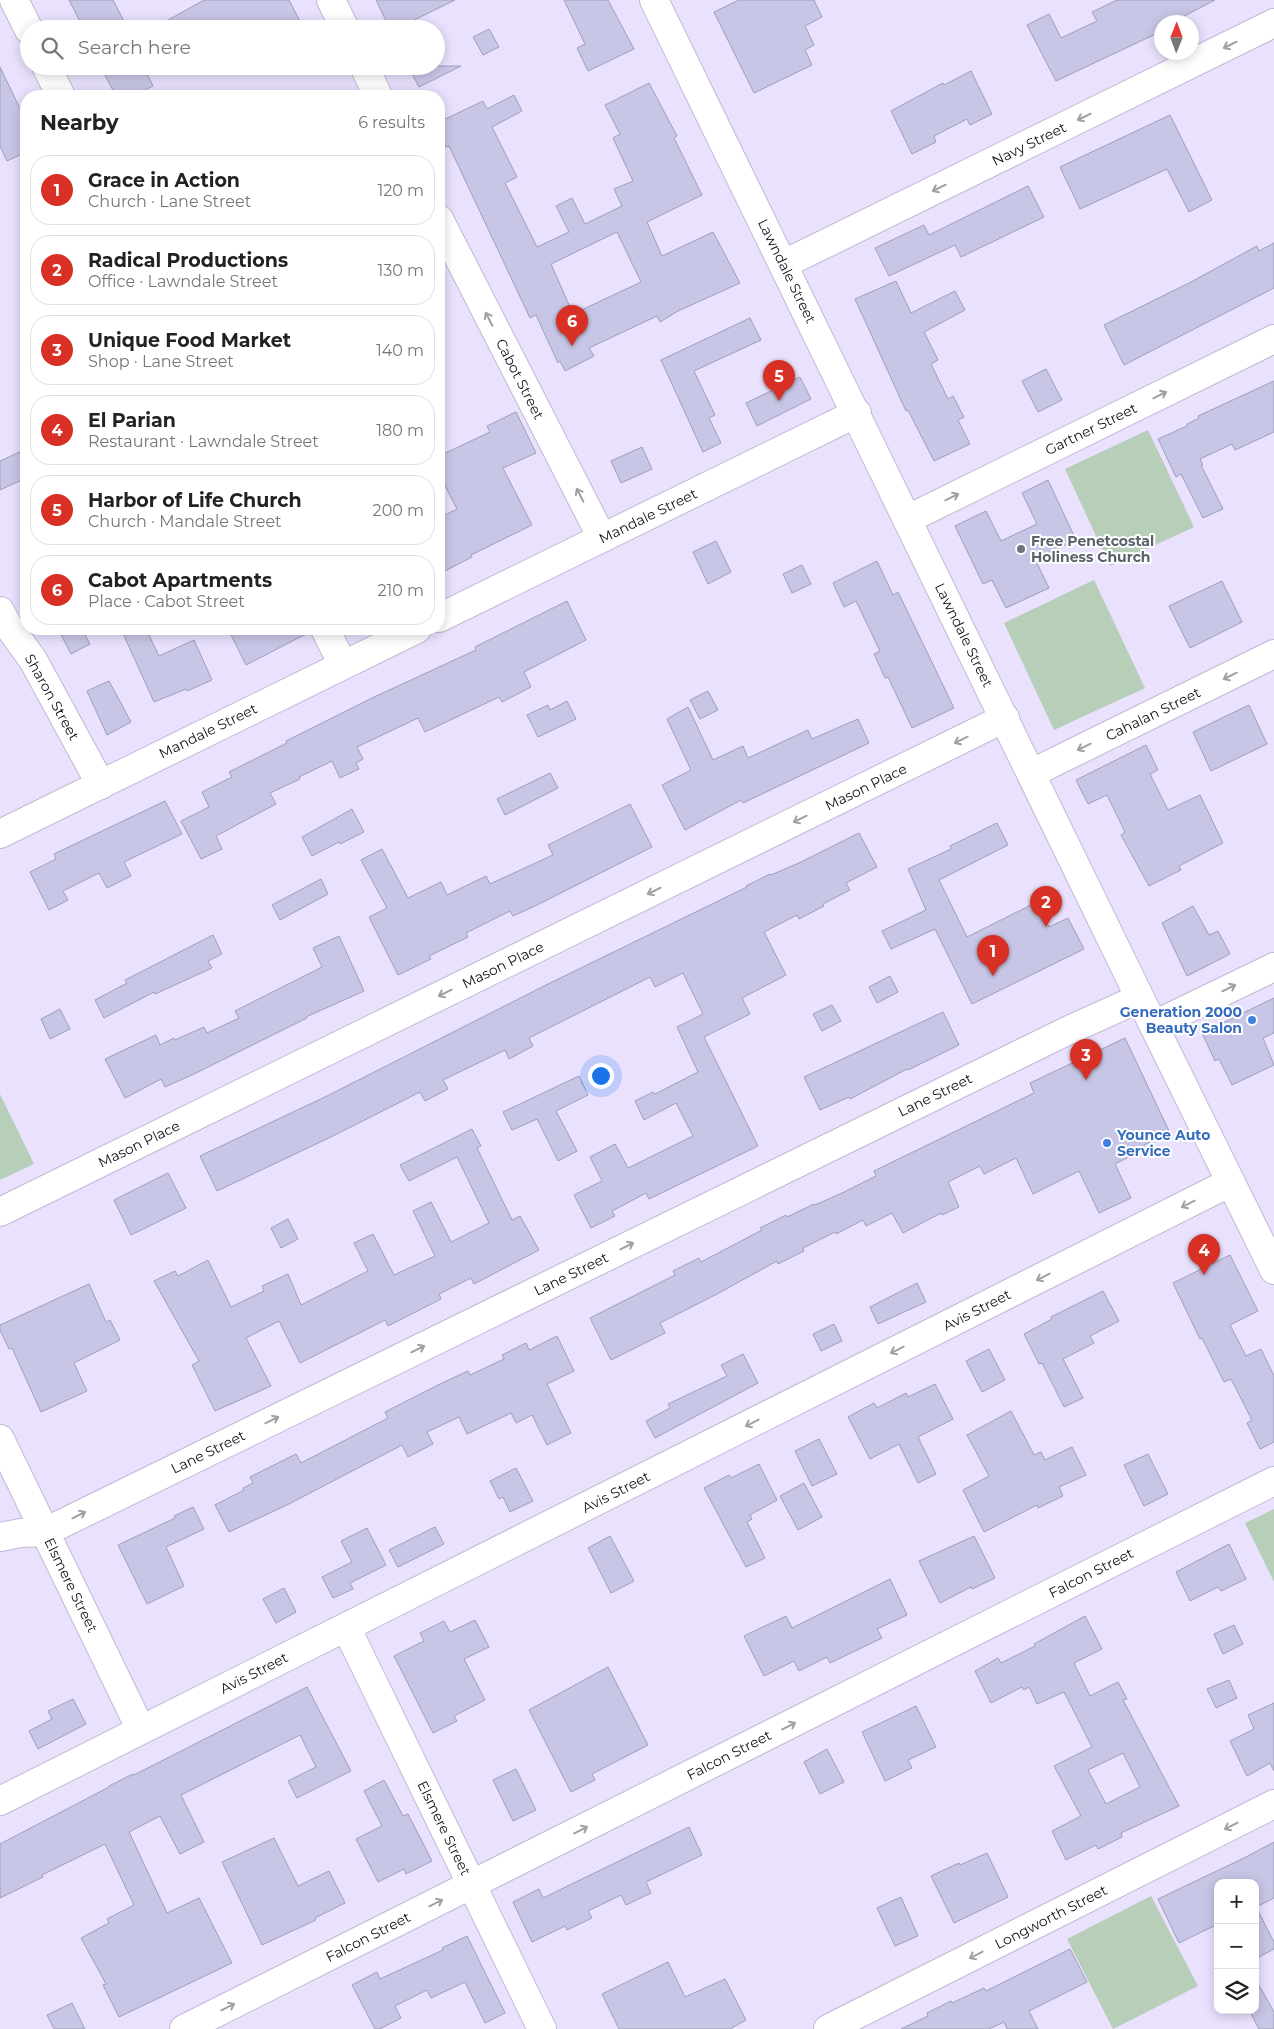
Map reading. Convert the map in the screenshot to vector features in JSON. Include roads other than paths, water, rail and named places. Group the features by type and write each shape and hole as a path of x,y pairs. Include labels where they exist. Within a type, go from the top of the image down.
{"street":[{"path":"14,0 24,20"},
{"path":"331,0 341,20"},
{"name":"Lawndale Street","path":"662,3 784,264 1274,1270"},
{"name":"Navy Street","path":"784,264 1274,23"},
{"path":"50,75 58,90"},
{"path":"368,75 375,90"},
{"name":"Cabot Street","path":"445,231 602,538"},
{"name":"Gartner Street","path":"908,519 1274,339"},
{"name":"Mandale Street","path":"445,615 857,413"},
{"name":"Sharon Street","path":"0,611 33,660 101,785"},
{"path":"328,635 343,665"},
{"name":"Mandale Street","path":"0,834 405,635"},
{"name":"Cahalan Street","path":"1032,773 1274,654"},
{"name":"Mason Place","path":"0,1212 1005,718"},
{"path":"1154,1025 1274,967"},
{"name":"Lane Street","path":"0,1537 21,1533 45,1532 1058,1035 1140,998"},
{"name":"Avis Street","path":"0,1801 1231,1182"},
{"name":"Elsmere Street","path":"0,1439 141,1730"},
{"name":"Falcon Street","path":"184,2029 1274,1481"},
{"name":"Elsmere Street","path":"346,1627 542,2029"},
{"name":"Longworth Street","path":"828,2029 1274,1804"}],"place":[{"name":"Cabot Apartments","path":"572,346"},
{"name":"Harbor of Life Church","path":"779,401"},
{"name":"Free Penetcostal Holiness Church","path":"1021,549"},
{"name":"Radical Productions","path":"1046,927"},
{"name":"Grace in Action","path":"993,976"},
{"name":"Generation 2000 Beauty Salon","path":"1252,1020"},
{"name":"Unique Food Market","path":"1086,1080"},
{"name":"Younce Auto Service","path":"1107,1143"},
{"name":"El Parian","path":"1204,1275"}]}
